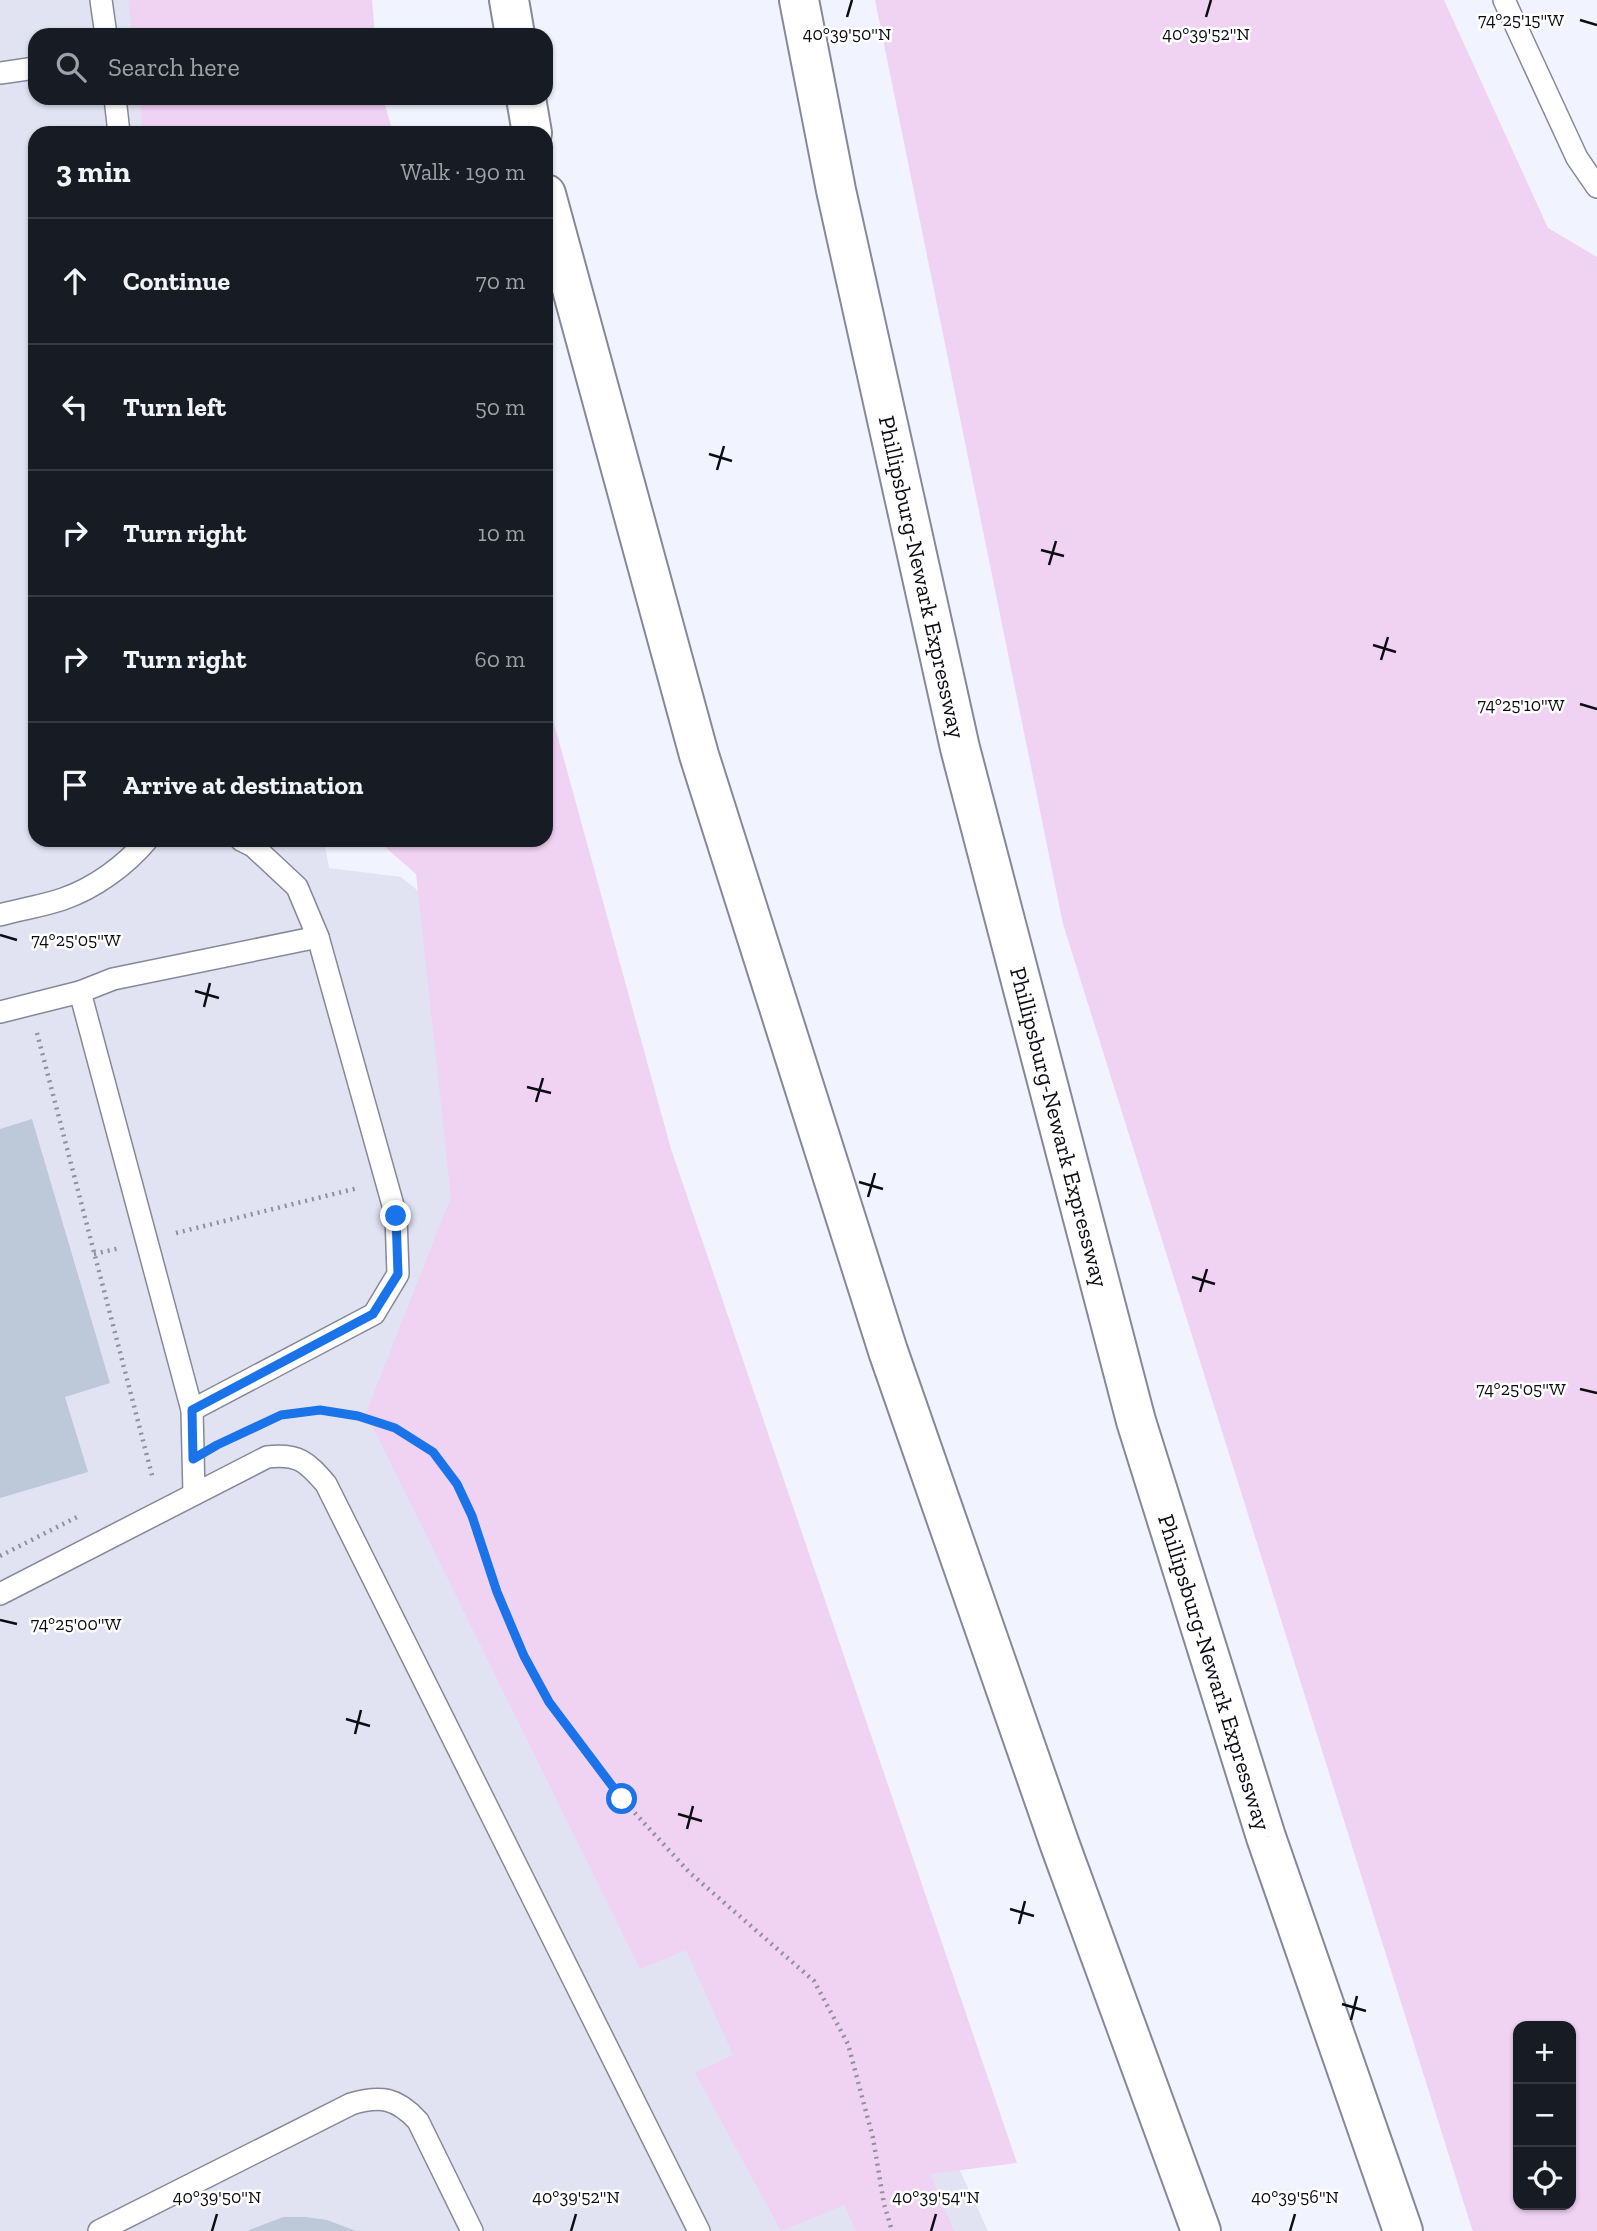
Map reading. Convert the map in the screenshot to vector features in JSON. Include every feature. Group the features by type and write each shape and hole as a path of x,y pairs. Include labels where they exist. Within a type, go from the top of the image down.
{"highway":[{"path":"509,0 514,28"},
{"name":"Phillipsburg-Newark Expressway","path":"799,0 836,190 960,748 1136,1421 1266,1837 1403,2231"},
{"path":"527,105 531,126"},
{"path":"553,220 699,755 888,1351 1060,1845 1201,2231"}],"lane":[{"path":"101,0 105,28"},
{"path":"1504,0 1577,158 1597,187"},
{"path":"0,73 28,69"},
{"path":"116,105 118,126"},
{"path":"0,915 64,898 102,880 141,847"},
{"path":"192,1410 373,1314 398,1274 396,1216 318,937 297,887 254,847"},
{"path":"0,1012 80,992 113,979 318,937"},
{"path":"80,992 192,1410 194,1494"},
{"path":"0,1594 267,1457 285,1455 301,1459 313,1469 326,1484 699,2231"},
{"path":"99,2231 351,2104 368,2099 394,2102 407,2109 418,2121 472,2231"}],"path":[{"path":"36,1028 153,1479 281,1415 320,1410 358,1416 395,1428 433,1452 457,1484 472,1516 497,1592 524,1656 549,1702 622,1799 689,1872 814,1981 848,2044 873,2138 891,2231"},
{"path":"94,1254 386,1181"}],"shaded area":[{"path":"0,0 199,0 203,28 28,28 28,105 214,105 217,126 28,126 28,847 325,847 329,868 401,877 507,962 825,1879 988,2231 0,2231"},
{"path":"128,0 372,0 374,28 131,28"},
{"path":"875,0 1444,0 1548,228 1597,257 1597,2231 1472,2229 1063,924"},
{"path":"141,105 385,105 391,126 142,126"},
{"path":"553,719 671,1149 1017,2163 930,2174 954,2231 856,2231 844,2205 781,2231 695,2073 733,2055 686,1950 640,1969 366,1413 451,1197 416,874 385,847 553,847"}],"building":[{"path":"32,1119 110,1383 65,1397 88,1472 0,1498 0,1129"},
{"path":"283,2217 327,2220 356,2231 247,2231"}],"route":[{"path":"396,1216 398,1274 373,1314 192,1410 193,1459 281,1415 320,1410 358,1416 395,1428 433,1452 457,1484 472,1516 497,1592 524,1656 549,1702 622,1799"}]}
